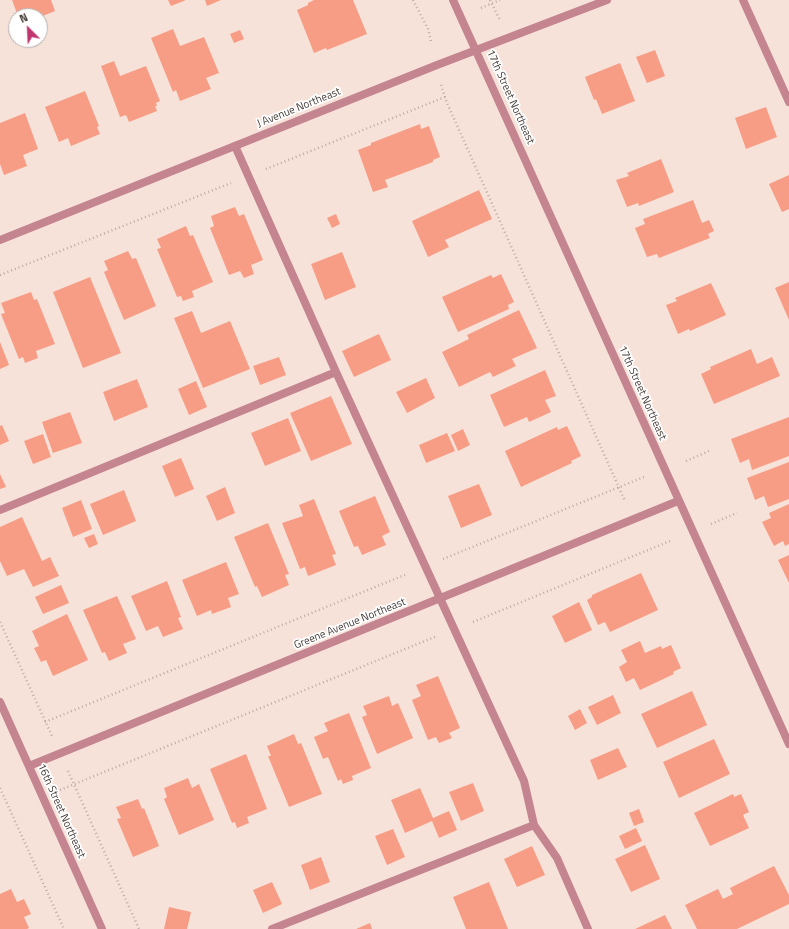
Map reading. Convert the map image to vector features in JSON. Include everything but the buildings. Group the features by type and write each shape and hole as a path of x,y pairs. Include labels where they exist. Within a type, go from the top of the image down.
{"street":[{"name":"17th Street Northeast","path":"453,0 477,50 678,501 789,744"},
{"name":"J Avenue Northeast","path":"0,240 477,50 607,0"},
{"path":"743,0 789,102"},
{"path":"235,146 336,372 524,781 534,825 557,858 588,929"},
{"path":"0,510 336,372"},
{"name":"Greene Avenue Northeast","path":"29,766 678,501"},
{"name":"16th Street Northeast","path":"0,702 102,929"},
{"path":"272,929 534,825"}],"path":[{"path":"413,0 428,29 431,41"},
{"path":"490,0 500,20"},
{"path":"481,8 500,0"},
{"path":"441,84 445,97 628,507"},
{"path":"0,275 445,97"},
{"path":"686,461 709,451"},
{"path":"45,722 644,477"},
{"path":"711,524 737,513"},
{"path":"60,790 670,541"},
{"path":"0,622 53,741"},
{"path":"66,766 139,929"},
{"path":"0,788 64,929"}]}
